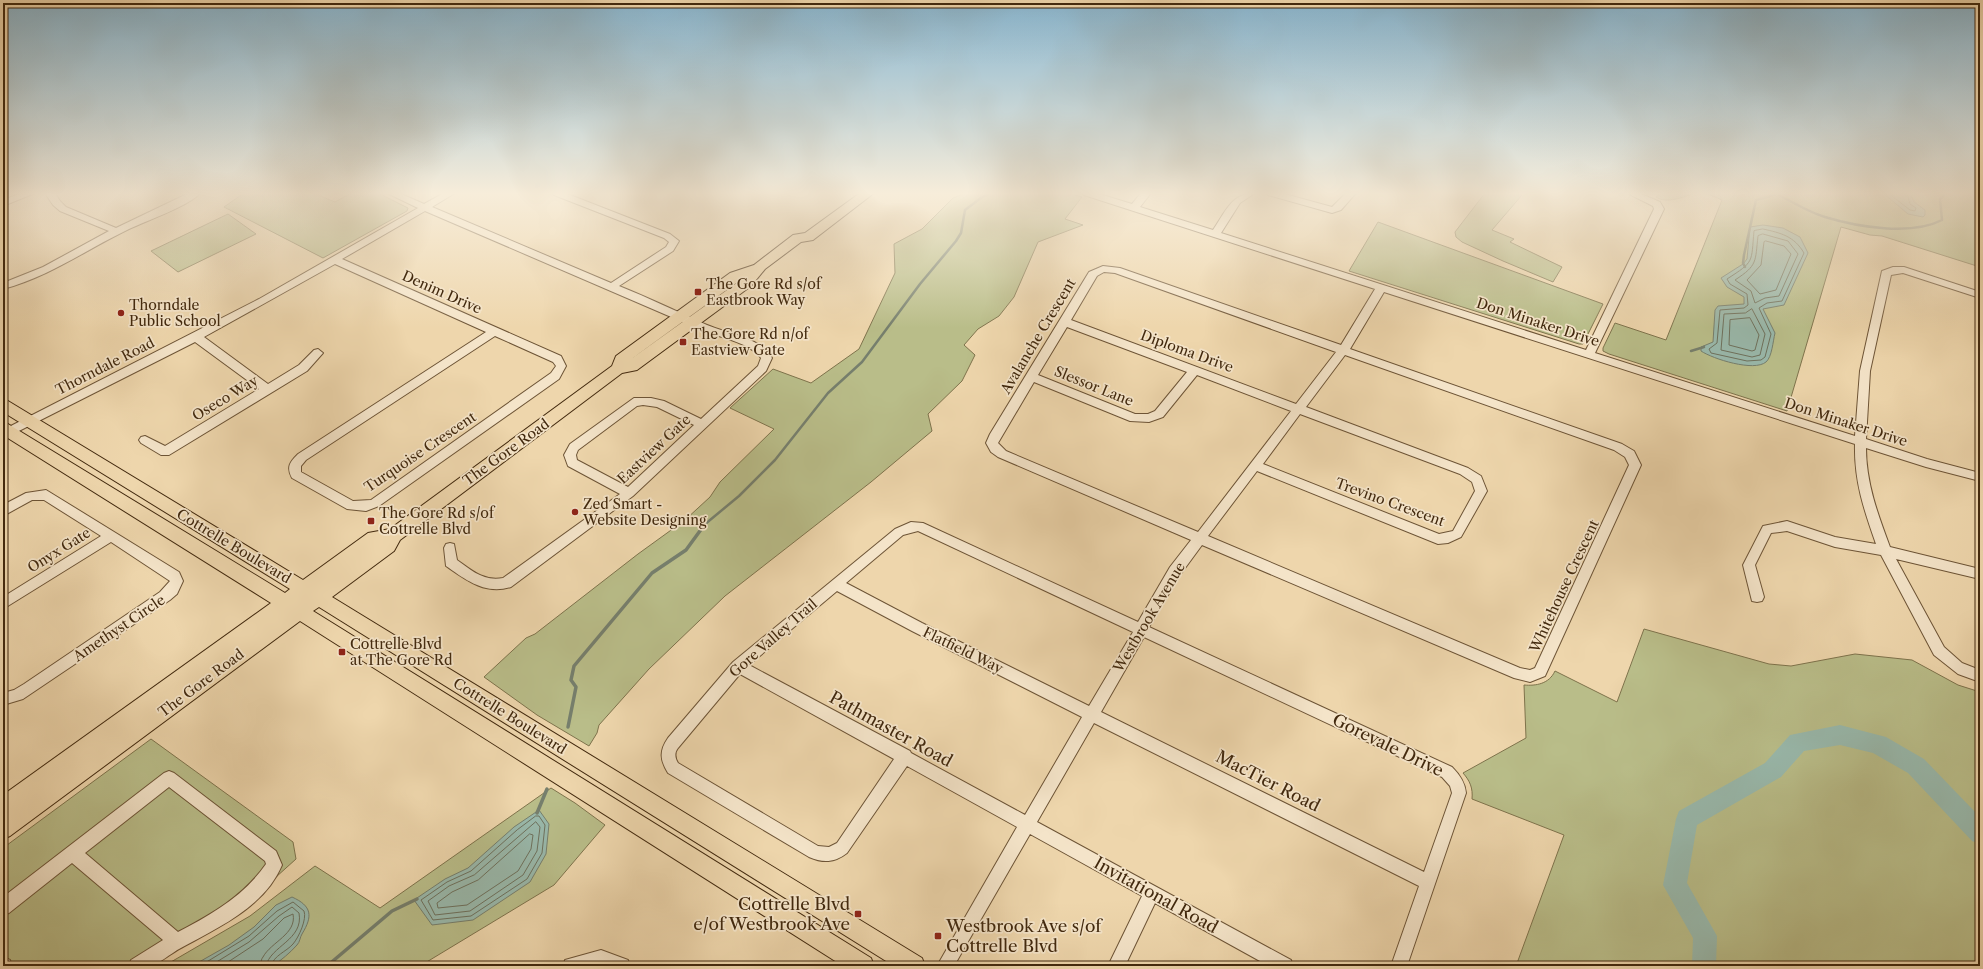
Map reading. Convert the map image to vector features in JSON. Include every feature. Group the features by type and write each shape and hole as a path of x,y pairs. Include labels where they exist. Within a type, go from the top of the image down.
{"main road":[{"name":"The Gore Road","path":"3,828 292,607 311,593 388,546 394,535 618,369 632,366 687,319 746,283 760,266 798,238"},
{"name":"Cottrelle Boulevard","path":"3,405 534,730 914,966"},
{"name":"Cottrelle Boulevard","path":"5,432 292,607 863,966"},
{"name":"The Gore Road","path":"3,806 292,607"}],"street":[{"path":"3,286 14,284 69,258 103,238"},
{"name":"Thorndale Road","path":"5,432 30,422 109,380 196,337 263,301 370,238"},
{"path":"496,238 687,319"},
{"path":"611,287 670,248 674,241 670,238"},
{"name":"Don Minaker Drive","path":"1229,238 1860,442 1980,478"},
{"path":"1589,354 1645,238"},
{"name":"Denim Drive","path":"333,259 495,331"},
{"name":"Avalanche Crescent","path":"1200,539 1002,454 992,443 994,437 1032,377 1093,274 1098,271 1110,269 1343,350"},
{"path":"1980,295 1904,270 1893,270 1886,273 1865,371 1860,411 1860,467 1870,510 1885,551 1939,651 1952,664 1970,674 1980,676"},
{"name":"Westbrook Avenue","path":"945,966 992,888 1091,713 1175,571 1343,350 1362,323 1381,288"},
{"name":"Eastview Gate","path":"450,548 451,562 474,579 486,585 496,586 506,583 629,493 762,368 767,358 766,354 754,347 723,336 687,319"},
{"name":"Diploma Drive","path":"1064,322 1298,409"},
{"name":"Turquoise Crescent","path":"495,331 557,359 561,366 560,371 447,452 366,506 351,506 296,475 294,469 295,464 302,457 495,331"},
{"path":"196,337 268,390"},
{"name":"Whitehouse Crescent","path":"1200,539 1519,674 1530,676 1540,672 1635,465 1634,460 1625,450 1618,447 1343,350"},
{"name":"Oseco Way","path":"145,440 165,452 303,368 318,353"},
{"name":"Slessor Lane","path":"1032,377 1134,418 1148,418 1159,414 1195,370"},
{"path":"629,493 572,463 570,455 574,446 634,402 644,400 653,401 702,424"},
{"name":"Trevino Crescent","path":"1256,466 1438,539 1448,538 1457,534 1481,491 1477,479 1471,475 1298,409"},
{"name":"Amethyst Circle","path":"3,511 30,496 46,495 176,578 177,581 172,590 29,688 18,695 3,699"},
{"name":"Gore Valley Trail","path":"905,756 842,848 830,854 822,855 814,852 673,768 669,763 667,756 673,743 738,666 899,532 911,527 919,526 1141,629"},
{"path":"1757,597 1749,565 1767,529 1787,526 1835,542 1885,551 1980,574"},
{"name":"Onyx Gate","path":"3,604 111,536"},
{"name":"Flatfield Way","path":"836,584 1091,713"},
{"name":"Gorevale Drive","path":"1141,629 1447,772 1454,779 1459,787 1459,793 1399,966"},
{"name":"Pathmaster Road","path":"738,666 1027,824"},
{"name":"MacTier Road","path":"1091,713 1428,883"},
{"path":"3,907 169,778 271,856 274,865 267,879 241,903 151,955 137,966"},
{"name":"Invitational Road","path":"1027,824 1285,966"},
{"path":"73,853 176,941"},
{"path":"1116,966 1152,893"},
{"path":"571,966 601,958 622,966"}],"green space":[{"path":"178,238 247,238 178,272 151,251"},
{"path":"285,238 358,238 323,258"},
{"path":"905,238 1048,238 1038,242 1014,297 999,316 978,329 964,345 975,355 962,381 928,414 932,431 871,482 725,596 649,669 599,725 597,733 589,746 537,715 484,677 526,638 535,634 638,554 685,520 710,497 720,482 774,429 730,408 773,369 811,383 859,349 895,273 894,244"},
{"path":"1368,238 1423,238 1603,304 1583,344 1579,344 1349,271"},
{"path":"1457,238 1512,238 1514,239 1510,242 1562,267 1553,282 1462,242"},
{"path":"1707,238 1838,238 1787,411 1603,351 1615,323 1666,340"},
{"path":"1889,238 1980,238 1980,267"},
{"path":"1644,629 1769,664 1791,666 1855,654 1912,660 1958,685 1980,692 1980,966 1516,966 1564,835 1472,799 1472,791 1468,779 1463,773 1526,738 1524,685 1542,683 1549,679 1555,671 1617,702"},
{"path":"151,739 293,842 296,859 235,914 151,966 3,966 3,848"},
{"path":"551,788 605,825 554,885 420,966 164,966 250,916 315,866 380,908"}],"water":[{"path":"1749,238 1801,238 1808,253 1784,305 1763,309 1775,333 1768,360 1760,365 1752,366 1724,361 1701,351 1701,347 1713,342 1715,310 1718,306 1744,304 1744,297 1727,287 1721,278 1743,264 1747,259"},
{"path":"539,810 549,824 546,854 530,882 473,920 432,925 414,900 445,879 468,868 514,827"},
{"path":"292,897 299,900 307,908 309,912 308,922 298,944 273,966 192,966 229,945 254,927 276,905"}],"waterway":[{"path":"705,524 739,496 775,460 828,393 862,362 920,284 958,238"},
{"path":"1745,267 1743,263 1748,238"},
{"path":"1691,351 1704,347"},
{"path":"568,727 576,687 571,680 574,666 652,573 686,550 705,524"},
{"path":"1704,966 1705,936 1675,885 1687,819 1773,770 1798,742 1840,735 1878,744 1916,766 1980,833"},
{"path":"537,813 547,789"},
{"path":"327,966 392,911 417,899"}],"place":[{"name":"The Gore Rd s/of Eastbrook Way","path":"698,292"},
{"name":"Thorndale Public School","path":"121,313"},
{"name":"The Gore Rd n/of Eastview Gate","path":"683,342"},
{"name":"Zed Smart - Website Designing","path":"575,512"},
{"name":"The Gore Rd s/of Cottrelle Blvd","path":"371,521"},
{"name":"Cottrelle Blvd at The Gore Rd","path":"342,652"},
{"name":"Cottrelle Blvd e/of Westbrook Ave","path":"858,914"},
{"name":"Westbrook Ave s/of Cottrelle Blvd","path":"938,936"}]}
